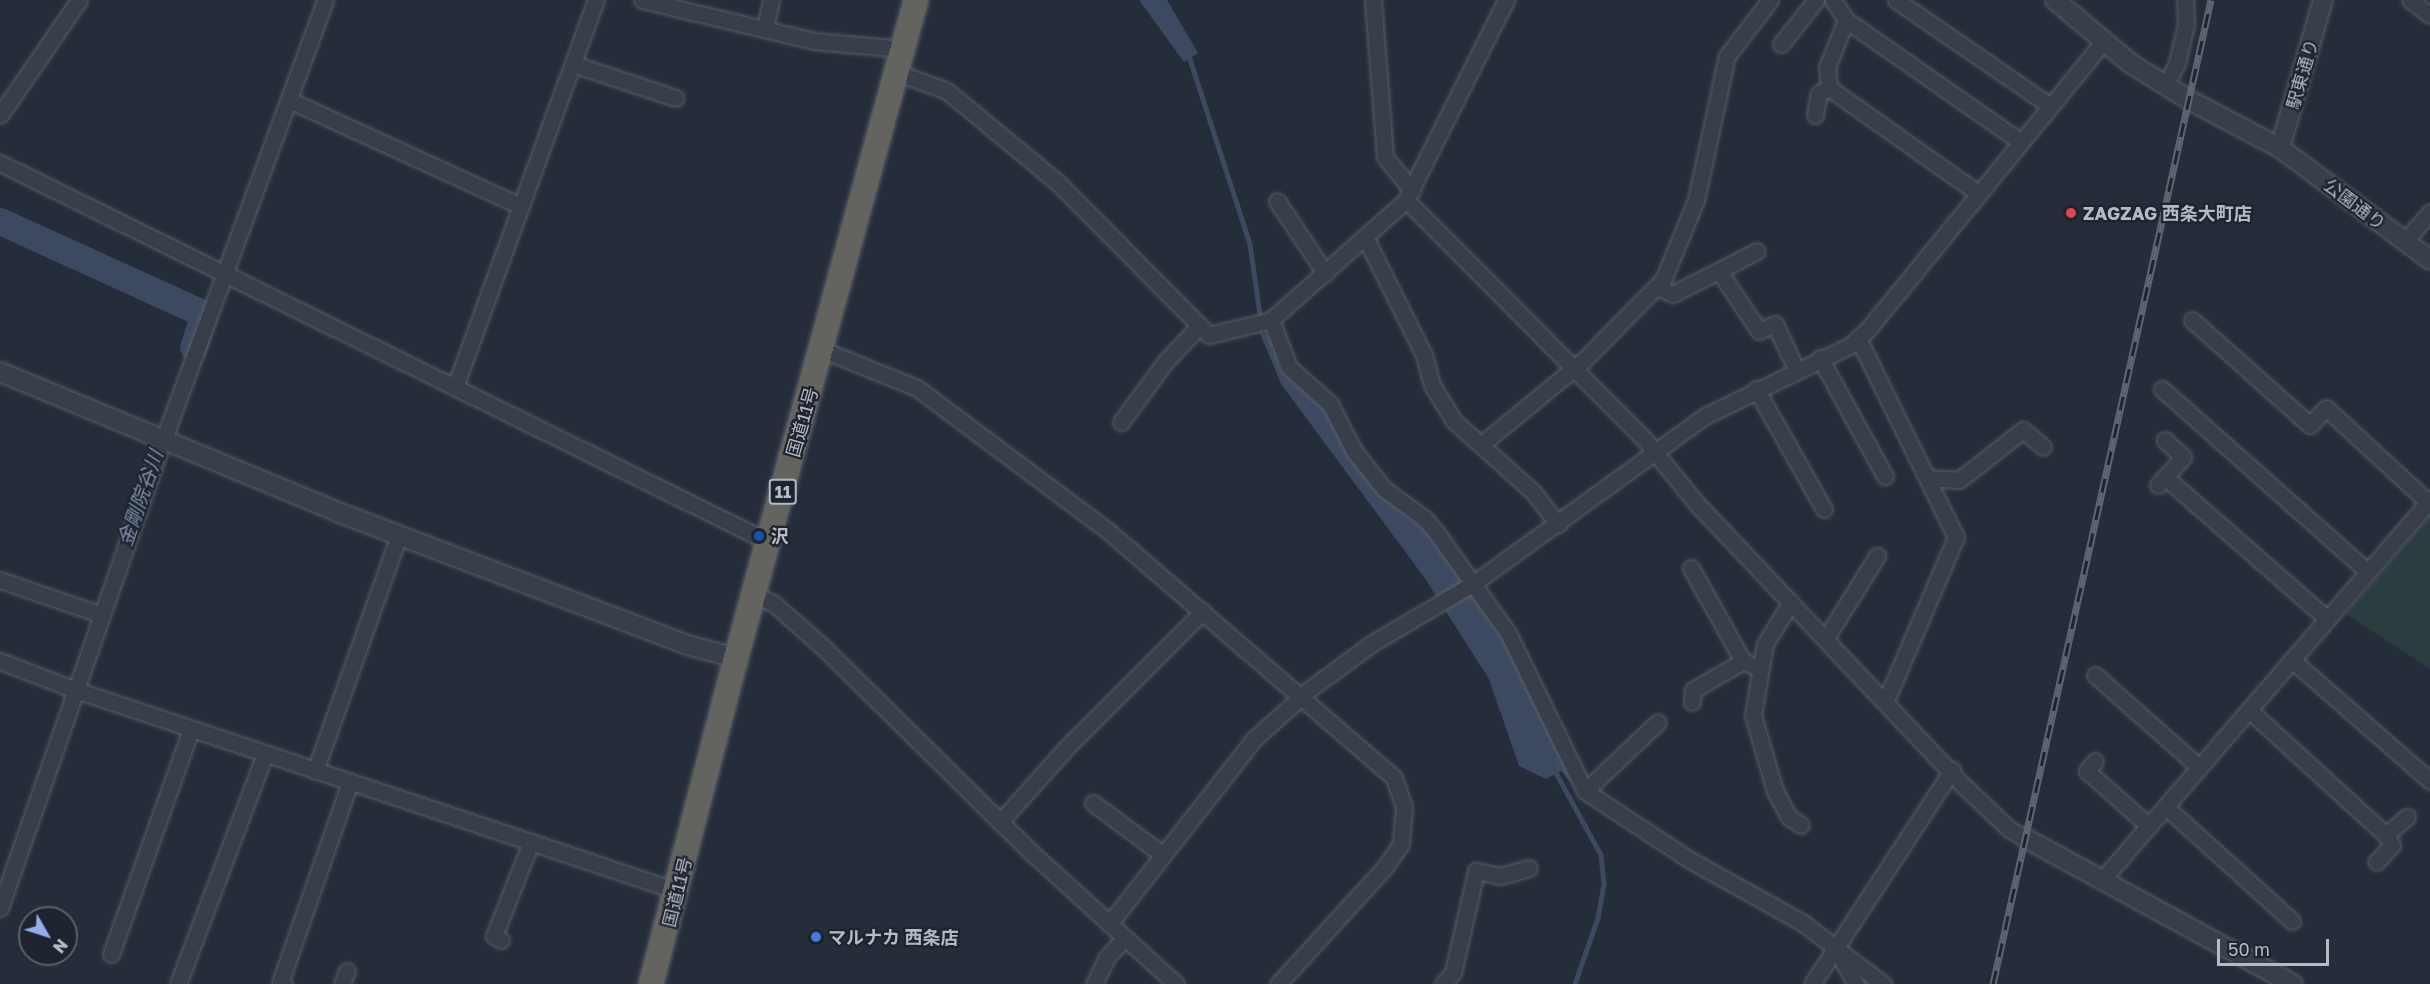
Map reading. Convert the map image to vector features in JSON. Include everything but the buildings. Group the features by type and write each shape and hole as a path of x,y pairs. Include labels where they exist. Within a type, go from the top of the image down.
{"highway":[{"name":"国道11号","path":"651,984 736,658 823,350 916,0"}],"street":[{"path":"0,115 78,0"},
{"path":"0,908 163,441 325,0"},
{"path":"455,387 596,0"},
{"path":"642,0 765,27 814,41 903,49"},
{"path":"765,27 771,0"},
{"path":"1373,0 1386,157 1409,195 1986,808 2025,838 2286,982"},
{"path":"896,72 947,91 1057,182 1198,327 1209,335 1265,322 1325,273 1409,195 1506,0"},
{"path":"1781,44 1816,0"},
{"path":"1833,0 1846,20 2021,142"},
{"path":"1896,0 2050,106"},
{"name":"公園通り","path":"2055,0 2104,41 2165,86 2280,148 2430,260"},
{"path":"2165,86 2176,63 2186,25 2185,0"},
{"name":"駅東通り","path":"2280,148 2324,0"},
{"path":"1483,443 1573,368 1657,287 1675,254 1696,200 1727,56 1768,1"},
{"path":"2414,1 2430,15"},
{"path":"1846,20 1827,67 1829,88 1978,194"},
{"path":"1109,924 1254,739 1301,696 1371,644 1439,602 1472,585 1705,416 1858,338 2104,41"},
{"path":"573,64 676,98"},
{"path":"1815,115 1819,93 1829,88"},
{"path":"289,100 521,206"},
{"path":"0,162 769,542"},
{"path":"1276,201 1325,273"},
{"path":"2405,241 2430,212"},
{"path":"1365,237 1424,355 1432,385 1454,421 1483,443 1533,492 1558,524"},
{"path":"1657,287 1673,294 1757,251"},
{"path":"1719,271 1759,331 1775,324 1796,369"},
{"path":"2102,880 2429,501 2326,408 2310,425 2192,320"},
{"path":"1265,322 1289,367 1330,404 1354,451 1384,489 1424,518 1521,655 1585,791 1690,860 1803,923 1883,984"},
{"path":"1121,422 1165,362 1198,327"},
{"path":"1858,338 1929,478 1956,537 1886,700"},
{"path":"823,350 892,375 917,388 1107,530 1394,778 1404,807 1404,833 1384,868 1278,984"},
{"path":"1820,358 1885,476"},
{"path":"0,372 163,441 399,535 691,646 736,658"},
{"path":"1756,389 1824,508"},
{"path":"2162,389 2368,572"},
{"path":"1929,478 1959,480 2023,430 2043,447"},
{"path":"2165,440 2183,457 2162,481 2327,619"},
{"path":"315,771 399,535"},
{"path":"1826,638 1877,556"},
{"path":"1691,568 1743,661 1758,668"},
{"path":"0,580 102,615"},
{"path":"754,595 773,603 825,649 1000,822 1176,984"},
{"path":"1791,602 1774,625 1758,668 1753,715 1755,733 1775,791 1789,818 1801,825"},
{"path":"1000,822 1067,747 1203,611"},
{"path":"2292,660 2430,782"},
{"path":"0,661 76,690 677,891"},
{"path":"1692,702 1693,690 1743,661"},
{"path":"2095,675 2199,767"},
{"path":"2249,710 2386,835 2392,844 2376,862"},
{"path":"1585,791 1658,722"},
{"path":"111,954 191,729"},
{"path":"178,984 265,754"},
{"path":"2095,761 2087,771 2149,826"},
{"path":"1812,984 1952,770"},
{"path":"284,984 280,983 350,782"},
{"path":"1093,803 1162,855"},
{"path":"2166,807 2292,921"},
{"path":"2386,835 2407,817"},
{"path":"501,940 494,936 531,842"},
{"path":"1443,984 1453,974 1476,871 1501,876 1529,868"},
{"path":"1094,984 1107,957 1125,938"},
{"path":"1835,948 1856,984"}],"shaded area":[{"path":"2430,515 2430,669 2346,614"}],"water":[{"path":"1139,0 1167,0 1198,53 1184,62"},
{"path":"1259,331 1270,337 1281,371 1328,413 1380,495 1425,530 1455,567 1461,581 1506,641 1575,787 1561,771 1546,779 1519,766 1489,679 1424,577 1281,384"}],"waterway":[{"path":"1188,53 1250,244 1261,321"},
{"name":"金剛院谷川","path":"0,221 204,314 193,347"},
{"path":"1554,769 1601,855 1604,884 1598,918 1575,984"}],"railway":[{"path":"1993,984 2211,0"}],"place":[{"name":"ZAGZAG 西条大町店","path":"2071,213"},
{"name":"沢","path":"759,536"},
{"name":"マルナカ 西条店","path":"816,937"}]}
